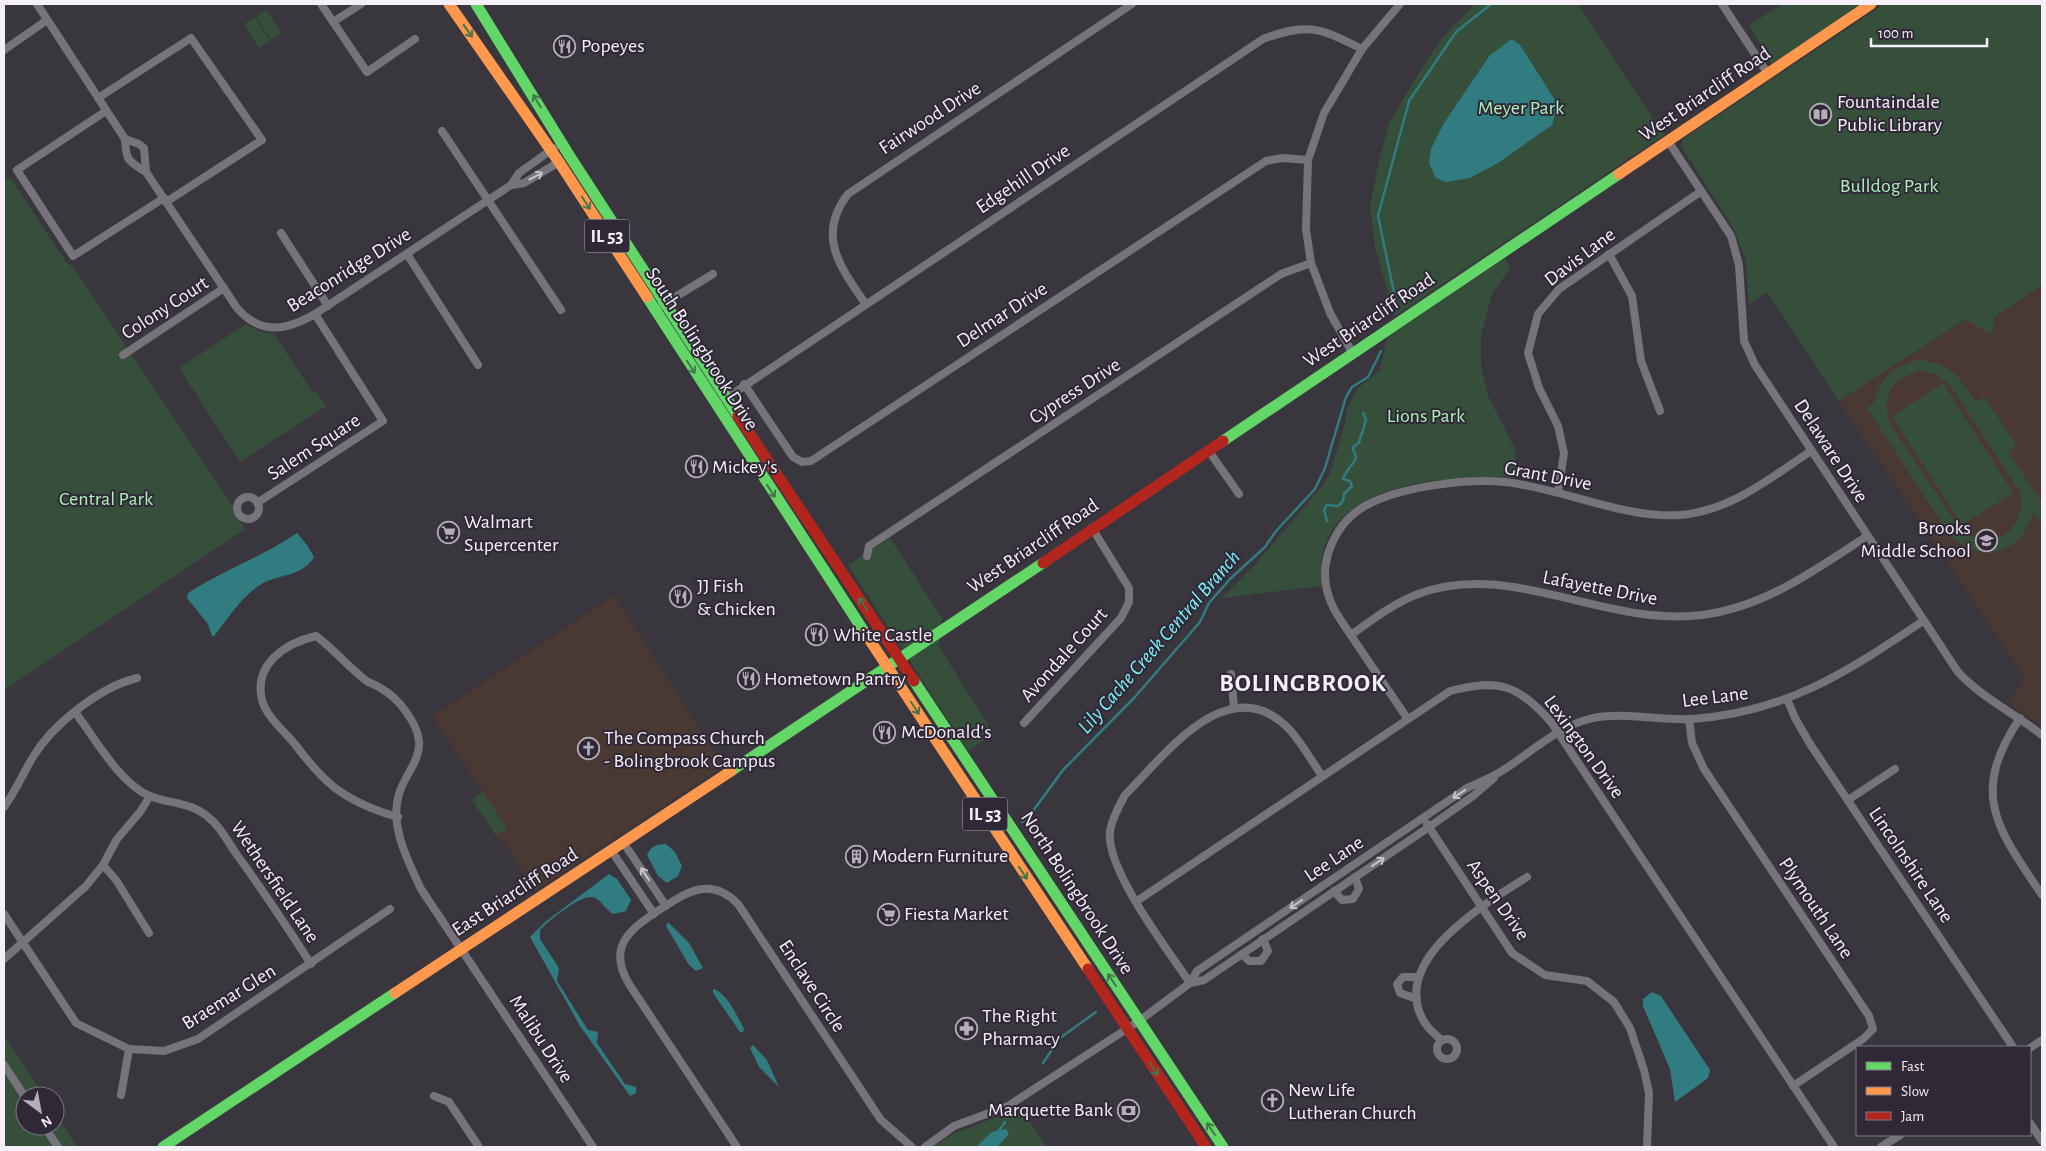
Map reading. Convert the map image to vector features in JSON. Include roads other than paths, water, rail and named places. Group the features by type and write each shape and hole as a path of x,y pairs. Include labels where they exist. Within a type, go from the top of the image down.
{"main road":[{"name":"South Bolingbrook Drive","path":"449,4 559,162 716,406 888,667"},
{"name":"South Bolingbrook Drive","path":"476,4 562,143 667,302 726,398 900,659"},
{"name":"West Briarcliff Road","path":"888,667 1871,4"},
{"name":"North Bolingbrook Drive","path":"900,659 1223,1147"},
{"name":"North Bolingbrook Drive","path":"888,667 1206,1147"},
{"name":"East Briarcliff Road","path":"163,1147 888,667"}],"street":[{"name":"Beaconridge Drive","path":"37,4 125,139 126,156 129,161 146,172 243,315 260,325 282,328 291,327 315,314 488,200 511,184 519,173 562,143"},
{"path":"321,4 367,72 415,39"},
{"path":"333,22 361,4"},
{"name":"Fairwood Drive","path":"865,303 843,272 834,248 834,224 840,207 848,194 1132,4"},
{"path":"1353,354 1330,313 1311,263 1306,229 1308,160 1324,114 1362,49 1400,4"},
{"path":"1722,4 1768,74"},
{"path":"4,50 47,20"},
{"name":"Edgehill Drive","path":"716,406 744,384 1263,39 1291,29 1324,30 1362,49"},
{"path":"98,98 191,38 262,140 73,256 17,170 106,111"},
{"path":"442,131 561,310"},
{"name":"Beaconridge Drive","path":"125,139 144,148 146,172"},
{"name":"Delaware Drive","path":"1668,141 1700,192 1731,236 1739,265 1744,342 1755,365 1810,451 1958,672 1982,695 2020,718 2042,735"},
{"name":"Delmar Drive","path":"744,384 793,457 802,462 811,461 1266,161 1282,158 1308,160"},
{"name":"Beaconridge Drive","path":"511,184 524,183 559,162"},
{"name":"Davis Lane","path":"1558,492 1564,453 1558,426 1539,388 1528,353 1538,314 1559,289 1700,192"},
{"path":"281,233 328,306"},
{"path":"407,254 478,365"},
{"path":"1609,254 1632,296 1641,361 1660,411"},
{"name":"Cypress Drive","path":"867,556 869,546 1281,274 1311,263"},
{"path":"654,310 714,274"},
{"name":"Colony Court","path":"123,354 224,288"},
{"name":"Salem Square","path":"258,503 383,421 315,314"},
{"path":"1208,450 1239,494"},
{"name":"Grant Drive","path":"1407,718 1332,606 1325,580 1325,566 1332,542 1348,521 1365,506 1410,490 1456,482 1504,482 1558,492 1652,514 1692,513 1716,508 1736,500 1810,451"},
{"name":"Avondale Court","path":"1024,723 1120,618 1129,602 1129,588 1092,528"},
{"name":"Lafayette Drive","path":"1351,635 1390,608 1418,594 1457,584 1504,584 1636,614 1666,617 1704,614 1736,608 1782,590 1867,536"},
{"name":"Lee Lane","path":"1190,983 1204,980 1429,827 1473,796 1502,771 1575,723 1597,717 1689,719 1746,712 1787,699 1850,669 1923,621"},
{"name":"Malibu Drive","path":"398,817 375,811 336,788 313,766 271,716 262,701 261,677 272,657 301,640 316,636 368,682 382,689 398,703 414,726 419,747 415,761 399,794 398,817 401,841 421,889 593,1147"},
{"path":"1231,674 1234,708"},
{"path":"4,807 34,756 52,732 75,712 115,686 137,678"},
{"name":"Lexington Drive","path":"1137,901 1407,718 1450,691 1472,685 1494,685 1513,690 1532,701 1558,733 1834,1147"},
{"name":"Lincolnshire Lane","path":"1787,699 1801,730 2012,1046"},
{"path":"1190,983 1137,901 1117,867 1112,854 1110,831 1125,795 1200,721 1222,710 1234,708 1263,712 1287,728 1322,776"},
{"name":"Wethersfield Lane","path":"75,712 111,762 130,781 150,796 185,804 206,815 223,831 235,853 262,887 311,964"},
{"path":"2020,718 2005,741 1995,768 1994,804 2006,840 2042,895"},
{"name":"Plymouth Lane","path":"1689,719 1692,743 1704,769 1869,1016 1873,1029 1863,1039 1793,1086"},
{"path":"1848,800 1895,769"},
{"name":"Lee Lane","path":"926,1147 954,1126 1008,1106 1139,1021 1190,983 1197,971 1468,788 1502,771"},
{"path":"4,959 71,901 104,865 117,839 140,812 150,796"},
{"name":"Aspen Drive","path":"1423,818 1512,953 1545,975 1587,981 1614,1002 1630,1028 1644,1070 1649,1093 1647,1147"},
{"path":"624,842 666,906"},
{"path":"611,850 654,914"},
{"path":"104,865 116,880 149,933"},
{"path":"1441,1040 1424,1021 1417,998 1418,977 1421,969 1447,935 1481,906 1527,877"},
{"name":"Lee Lane","path":"1334,892 1342,900 1353,899 1359,889 1355,878"},
{"name":"Enclave Circle","path":"737,1147 624,975 621,952 626,937 632,929 683,895 702,888 717,890 732,898 881,1120 912,1147"},
{"name":"Braemar Glen","path":"4,914 76,1023 129,1049 164,1051 198,1039 390,910"},
{"path":"1242,954 1250,961 1261,961 1268,951 1263,939"},
{"path":"1417,998 1400,993 1397,984 1403,977 1418,977"},
{"path":"2031,1047 2042,1040"},
{"path":"121,1095 129,1049"},
{"path":"4,1065 18,1086"},
{"path":"434,1096 449,1102 480,1147"},
{"path":"2031,1124 2042,1141"},
{"path":"51,1136 58,1147"},
{"path":"1881,1147 1898,1136"}],"water":[{"path":"1512,39 1520,45 1558,105 1552,125 1498,163 1470,178 1446,182 1436,178 1429,163 1431,149 1444,123 1490,55"},
{"path":"297,533 314,557 297,572 267,581 253,590 212,636 208,624 187,598 188,593 284,542"},
{"path":"666,844 675,852 682,866 678,876 667,883 658,876 647,855 650,849 655,846"},
{"path":"609,874 617,879 631,900 626,911 613,914 595,898 587,897 564,909 550,921 540,930 540,939 559,968 557,981 588,1030 598,1032 597,1043 625,1084 636,1087 636,1093 630,1096 580,1026 530,937 545,922"},
{"path":"668,922 689,943 703,968 696,971 689,965 666,926"},
{"path":"713,989 718,991 727,1000 744,1029 743,1032 740,1032 713,993"},
{"path":"1652,992 1661,996 1710,1070 1708,1078 1675,1102 1670,1069 1643,1006 1643,999"},
{"path":"753,1045 767,1060 779,1087 759,1067 750,1048"},
{"path":"1006,1129 1009,1134 997,1147 976,1147 992,1132"}],"waterway":[{"path":"1396,302 1378,216 1409,101 1456,32 1491,4"},
{"name":"Lily Cache Creek Central Branch","path":"1022,822 1030,815 1063,770 1134,698 1200,622 1209,603 1230,579 1265,547 1276,531 1315,489 1325,468 1346,397 1352,387 1368,377 1381,351"},
{"path":"1327,521 1324,510 1327,505 1338,506 1343,501 1344,494 1352,486 1350,481 1343,479 1356,458 1353,447 1359,443 1362,434 1366,419 1363,413"},
{"path":"1043,1063 1060,1038 1096,1012"},
{"name":"Lily Cache Creek Central Branch","path":"998,1132 1005,1122"}],"place":[{"name":"Popeyes","path":"565,46"},
{"name":"Fountaindale Public Library","path":"1821,114"},
{"name":"Mickey's","path":"696,467"},
{"name":"Walmart Supercenter","path":"448,533"},
{"name":"Brooks Middle School","path":"1987,540"},
{"name":"JJ Fish & Chicken","path":"681,597"},
{"name":"White Castle","path":"817,635"},
{"name":"Hometown Pantry","path":"748,679"},
{"name":"McDonald's","path":"885,732"},
{"name":"The Compass Church - Bolingbrook Campus","path":"588,749"},
{"name":"Modern Furniture","path":"856,856"},
{"name":"Fiesta Market","path":"888,914"},
{"name":"The Right Pharmacy","path":"966,1028"},
{"name":"New Life Lutheran Church","path":"1272,1101"},
{"name":"Marquette Bank","path":"1129,1110"}],"district":[{"name":"BOLINGBROOK","path":"1303,683"}],"park label":[{"name":"Meyer Park","path":"1521,108"},
{"name":"Bulldog Park","path":"1889,186"},
{"name":"Lions Park","path":"1426,416"},
{"name":"Central Park","path":"106,499"}]}
